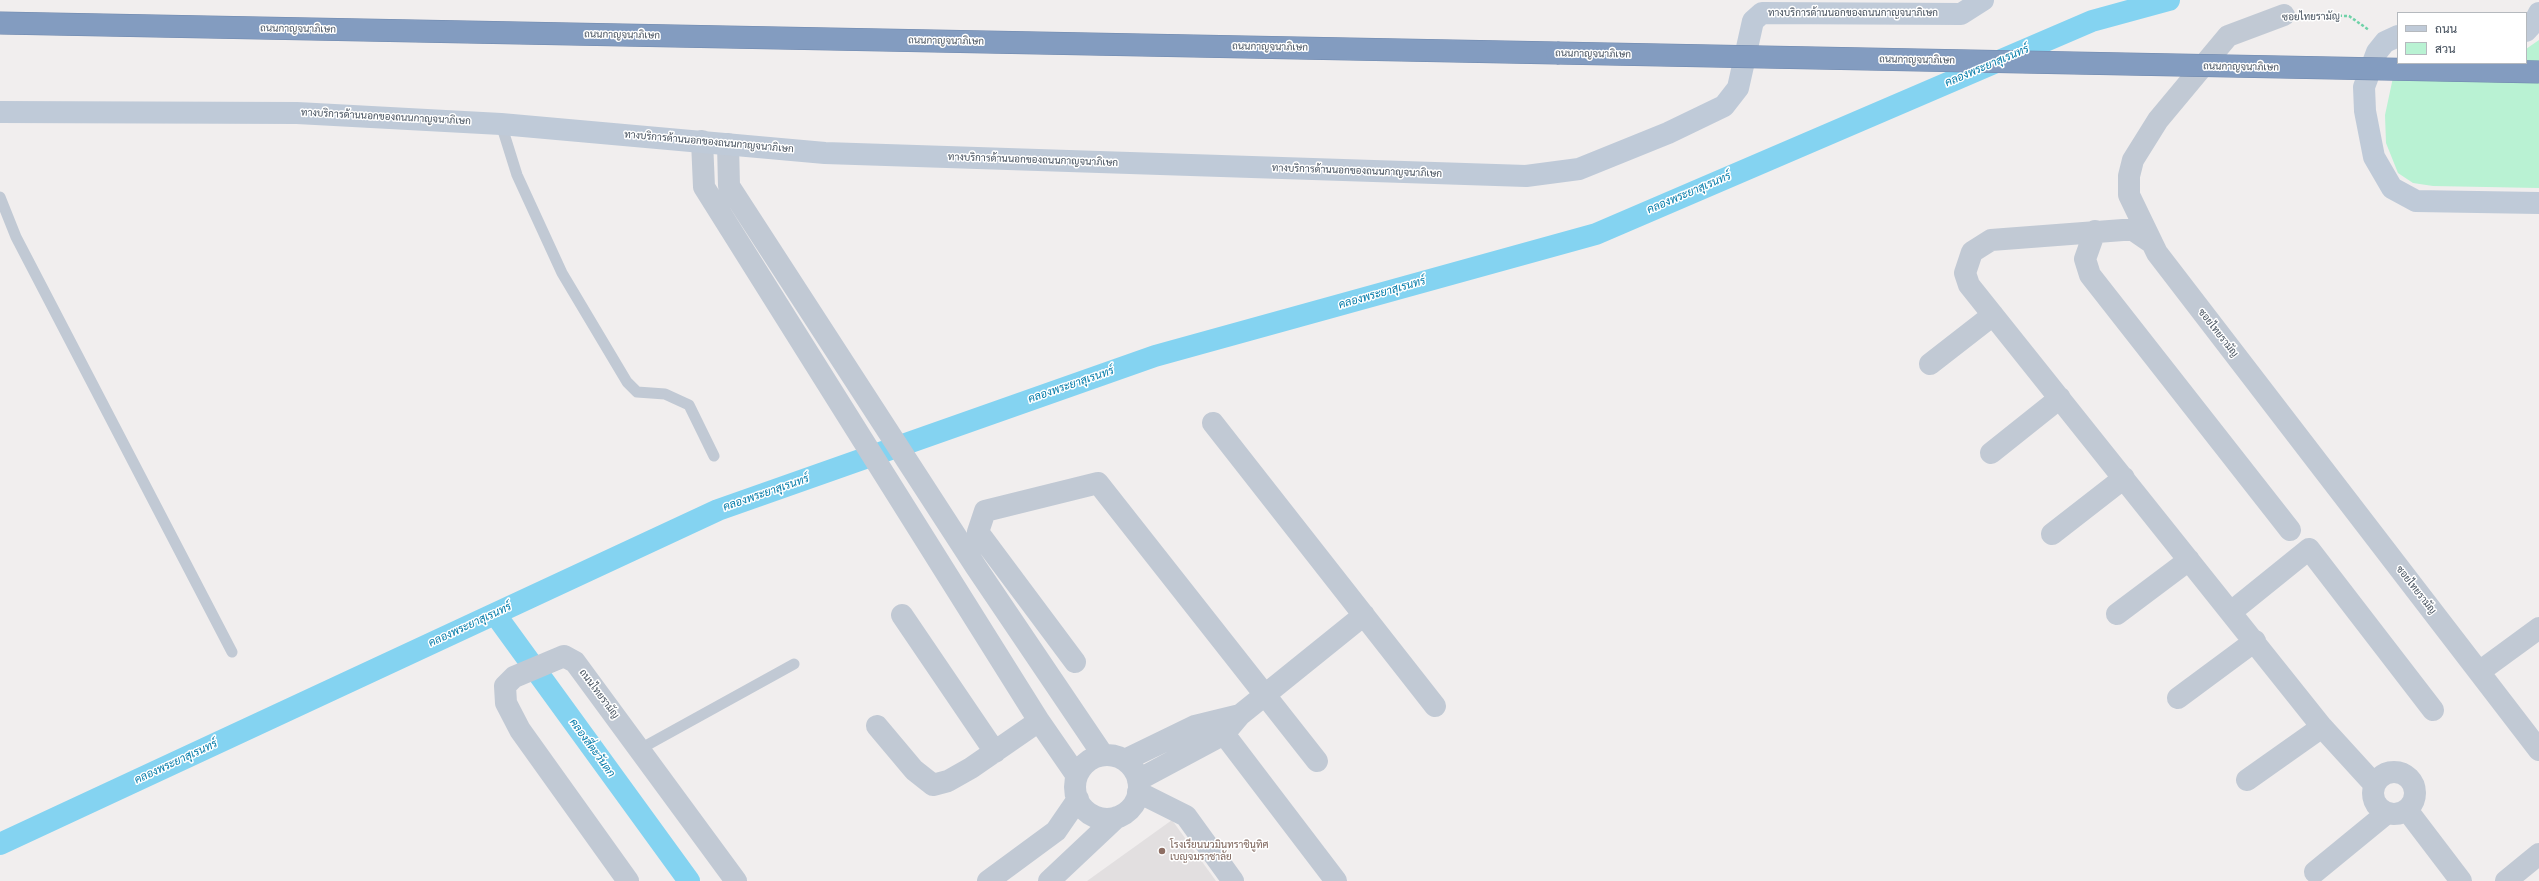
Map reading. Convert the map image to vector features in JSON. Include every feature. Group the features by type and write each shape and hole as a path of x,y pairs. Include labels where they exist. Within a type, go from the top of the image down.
{"highway":[{"name":"ถนนกาญจนาภิเษก","path":"0,23 2539,72"}],"main road":[{"name":"ทางบริการด้านนอกของถนนกาญจนาภิเษก","path":"0,112 297,113 501,124 825,153 1526,176 1579,169 1668,133 1724,106 1738,88 1753,21 1762,13 1961,14 1983,0"},
{"path":"2527,30 2535,21 2539,13"},
{"path":"2392,39 2377,52 2364,87 2365,111 2374,157 2392,188 2416,201 2539,203"}],"street":[{"name":"ซอยไทยรามัญ","path":"2284,15 2228,36 2158,120 2133,160 2129,176 2129,195 2152,243 2162,260 2539,750"},
{"path":"702,141 704,187 818,373 934,551 951,582 1038,721 1077,776"},
{"path":"728,144 729,186 959,542 1103,755"},
{"path":"2152,243 2133,230 2095,231 1991,240 1972,252 1965,273 1969,285 1993,316 2255,641 2322,727 2374,784"},
{"path":"2095,231 2084,259 2090,275 2290,530"},
{"path":"1930,364 1993,316"},
{"path":"796,336 817,324"},
{"path":"1991,453 2060,398"},
{"path":"1213,422 1435,706"},
{"path":"2052,534 2124,478"},
{"path":"1075,662 978,532 985,511 1098,483 1317,761"},
{"path":"2231,612 2309,549 2433,710"},
{"path":"2117,614 2189,560"},
{"path":"951,582 976,567"},
{"path":"902,615 995,752"},
{"path":"1138,786 1224,734 1240,715 1364,616"},
{"path":"2479,672 2539,628"},
{"path":"2178,698 2255,641"},
{"name":"ถนนไทยรามัญ","path":"628,881 520,730 506,703 505,686 514,677 564,656 575,662 736,881"},
{"path":"1125,760 1196,726 1240,715"},
{"path":"877,726 914,770 933,785 948,781 995,752 1038,721"},
{"path":"2247,780 2322,727"},
{"path":"1224,734 1336,881"},
{"path":"1049,881 1116,817 1131,807 1138,786 1135,772 1125,760 1118,757 1103,755 1086,762 1077,776 1075,792 1082,807 1098,818 1116,817"},
{"path":"2315,872 2397,812 2412,805 2415,792 2414,785 2404,774 2391,772 2384,774 2374,784 2373,798 2380,810 2397,812 2461,881"},
{"path":"1138,786 1186,816 1234,881"},
{"path":"988,881 1056,831 1078,799"},
{"path":"2506,881 2539,854"}],"lane":[{"path":"501,124 517,175 562,273 627,382 637,392 665,394 689,405 714,456"},
{"path":"0,198 16,236 232,652"},
{"path":"640,749 794,664"}],"path":[{"name":"ซอยไทยรามัญ","path":"2284,15 2349,16 2392,39"}],"shaded area":[{"name":"โรงเรียนนวมินทราชินูทิศ เบญจมราชาลัย","path":"1172,820 1216,881 1087,881"}],"green space":[{"path":"2539,40 2539,188 2433,186 2413,183 2398,173 2386,143 2385,115 2397,59 2397,64 2527,64 2527,48"}],"waterway":[{"name":"คลองพระยาสุเรนทร์","path":"0,844 718,510 1155,356 1596,234 2092,21 2169,0"},
{"name":"คลองสี่ตะวันตก","path":"495,614 689,881"}],"place":[{"name":"โรงเรียนนวมินทราชินูทิศ เบญจมราชาลัย","path":"1162,851"}]}
